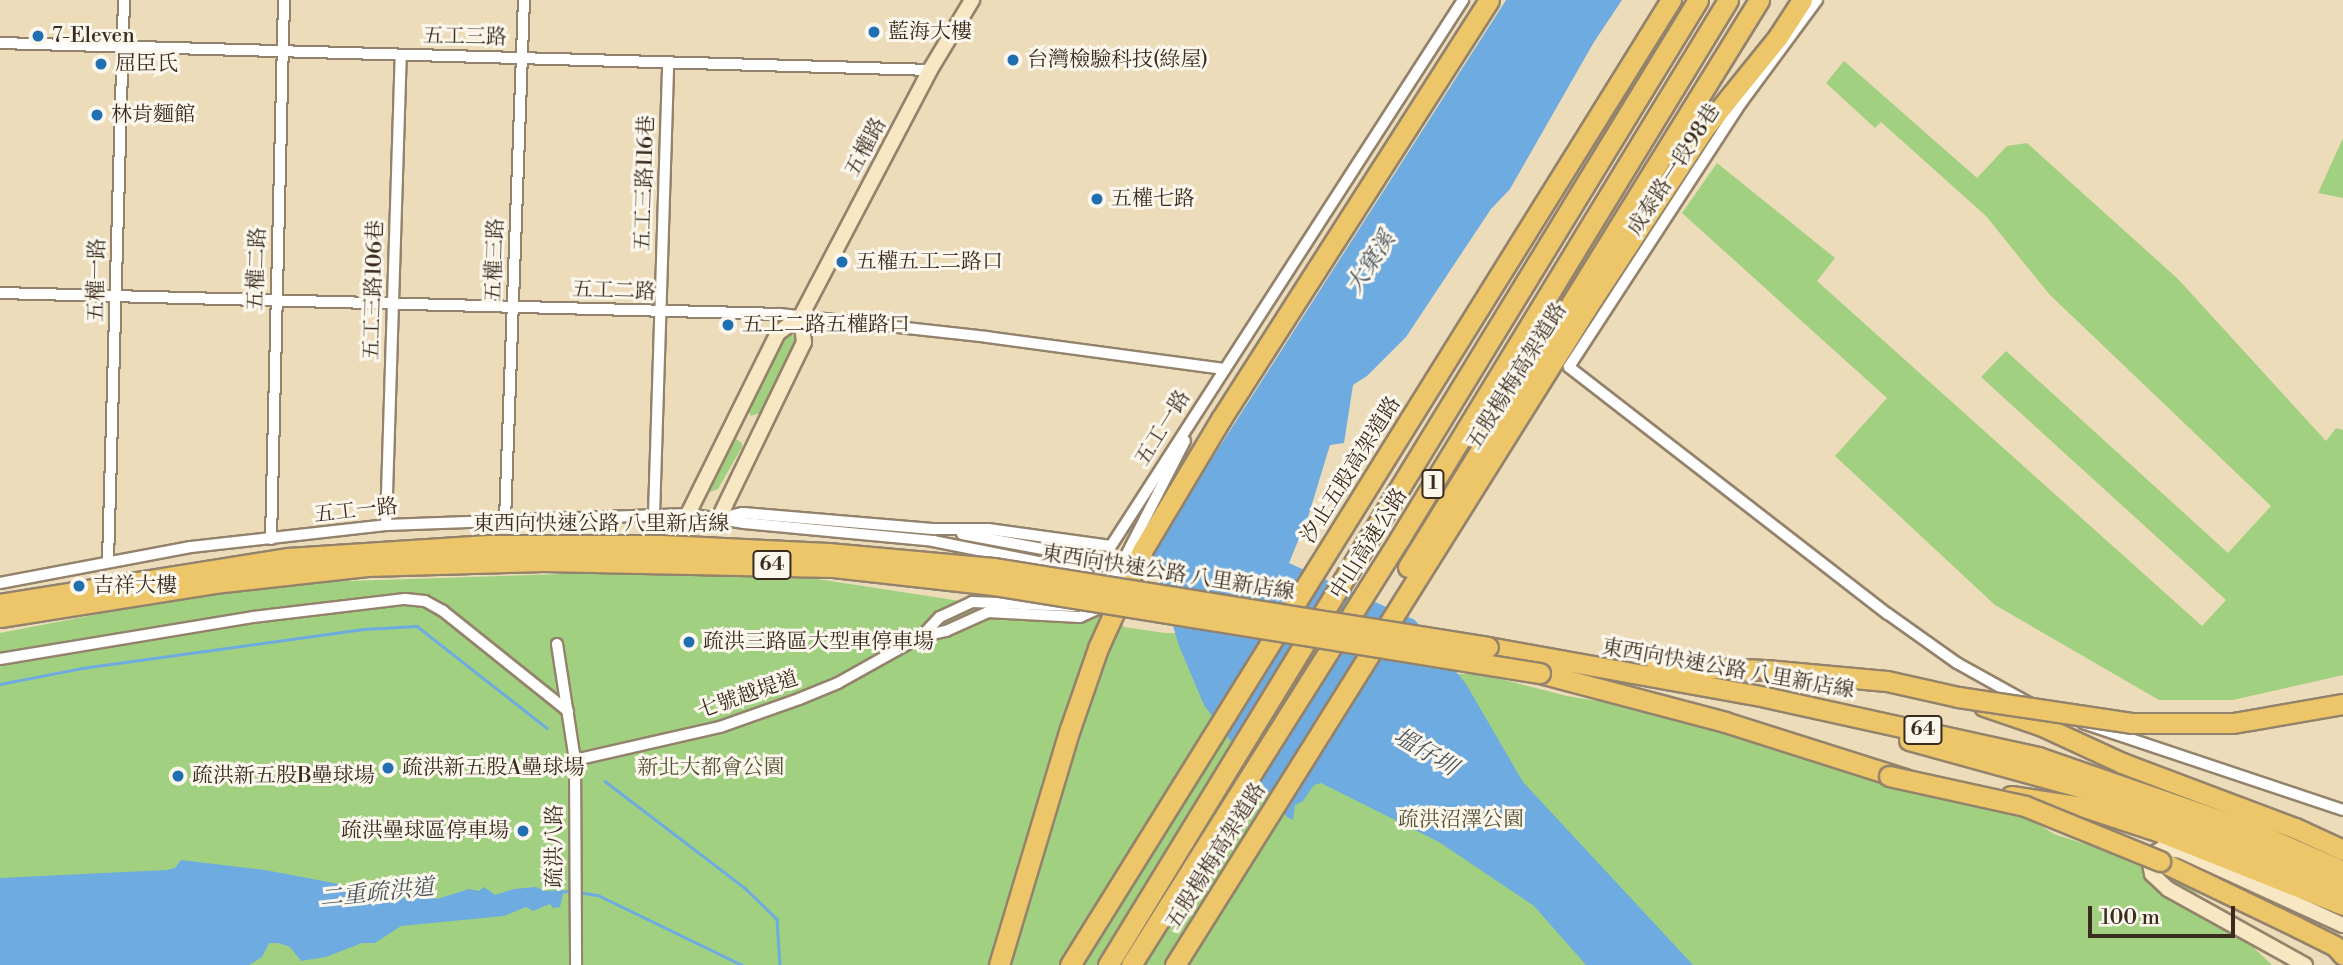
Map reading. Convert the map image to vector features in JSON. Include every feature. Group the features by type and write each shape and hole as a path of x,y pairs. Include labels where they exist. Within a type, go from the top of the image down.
{"highway":[{"path":"999,965 1070,729 1098,648 1142,551 1250,373 1489,0"},
{"path":"1648,82 1671,0"},
{"name":"汐止五股高架道路","path":"1070,965 1671,0"},
{"name":"中山高速公路","path":"1108,965 1698,0"},
{"name":"中山高速公路","path":"1131,965 1408,526 1728,0"},
{"name":"1","path":"1164,965 1620,221 1759,0"},
{"path":"1628,164 1775,0"},
{"name":"五股楊梅高架道路","path":"1175,965 1594,298 1703,130 1778,37 1802,0"},
{"name":"東西向快速公路 八里新店線","path":"0,604 288,558 489,545 660,545 828,553 993,568 1488,647 1778,699 2039,757 2256,833 2343,871"},
{"name":"東西向快速公路 八里新店線","path":"0,617 214,583 366,566 556,561 833,567 994,584 1683,694 1938,747 2098,792 2343,885"},
{"path":"1488,647 1589,656 1671,668 1766,670 1867,679 2097,720 2192,725 2233,723 2343,704"},
{"path":"1540,673 1738,726 1889,776 2025,806 2160,861 2335,946 2343,955"},
{"path":"1958,697 2042,726 2122,763 2295,828 2343,850"},
{"path":"1889,776 2084,807 2228,857 2343,905"}],"street":[{"name":"五權一路","path":"108,561 124,0"},
{"name":"五權二路","path":"271,539 284,0"},
{"name":"五權三路","path":"505,520 524,0"},
{"name":"五權路","path":"688,514 778,333 801,316 930,70 972,0"},
{"name":"五工一路","path":"0,583 191,547 386,526 654,515 688,514 719,518 743,513 934,535 988,529 1111,546 1212,385 1463,0"},
{"name":"成泰路一段98巷","path":"1818,0 1741,103 1569,367 1888,614 1957,663 2029,703 2104,731 2343,810"},
{"name":"五工三路","path":"0,43 930,70"},
{"name":"五工三路106巷","path":"386,526 401,56"},
{"name":"五工三路116巷","path":"654,515 668,62"},
{"name":"五工二路","path":"0,293 801,316 987,337 1223,369"},
{"name":"五權路","path":"719,518 804,342 801,316"},
{"name":"七號越堤道","path":"922,636 946,631 988,612 1080,617 1091,614 1106,600 1212,385"},
{"name":"七號越堤道","path":"575,761 720,727 838,683 922,636 940,617 972,602 1078,607 1093,598 1097,588 1095,579 1087,573 934,535"},
{"path":"934,535 1097,559 1112,571 1114,582"},
{"path":"0,659 253,617 405,599 425,601 443,611 568,710"},
{"name":"疏洪八路","path":"557,643 575,761 576,965"},
{"path":"2305,965 2168,889 2152,874 2150,864 2155,853 2163,848 2181,851 2343,925"}],"green space":[{"path":"1844,61 1977,178 2007,146 2027,143 2178,279 2326,441 2336,428 2343,430 2343,675 2233,700 2159,700 1995,605 1835,456 1887,398 1682,213 1717,163 1835,258 1817,281 2202,626 2226,600 1981,377 2006,351 2228,553 2271,506 2049,294 1986,216 1881,122 1875,128 1826,83"},
{"path":"2343,138 2343,198 2318,193"},
{"path":"788,333 795,336 796,340 760,413 751,416 747,409"},
{"path":"736,439 742,443 742,447 718,489 710,492 710,482"},
{"name":"新北大都會公園","path":"745,568 980,604 1117,614 1124,627 1165,633 1249,636 1422,674 1481,674 1567,696 1679,714 2018,811 2054,834 2175,873 2272,965 0,965 0,633 254,584"}],"water":[{"path":"1506,0 1622,0 1594,42 1510,189 1491,209 1406,337 1367,376 1353,385 1344,443 1330,445 1309,514 1289,563 1415,620 1466,684 1523,782 1693,965 1586,965 1534,906 1439,842 1321,783 1314,785 1303,801 1295,805 1293,820 1287,817 1204,705 1179,646 1152,556"},
{"path":"181,860 265,870 334,883 386,900 428,895 437,899 469,889 479,891 484,887 495,895 514,889 536,887 549,893 564,890 560,907 553,908 550,904 533,911 526,907 504,916 401,926 375,943 362,943 326,957 301,961 290,947 269,943 262,957 249,965 0,965 0,878 166,870 175,868"}],"waterway":[{"path":"0,684 82,668 363,629 417,626 547,728"},
{"name":"二重疏洪道","path":"605,781 745,888 777,919 780,965"},
{"name":"二重疏洪道","path":"543,892 571,891"},
{"name":"二重疏洪道","path":"578,892 598,895 742,965"}],"place":[{"name":"藍海大樓","path":"874,32"},
{"name":"7-Eleven","path":"38,36"},
{"name":"台灣檢驗科技(綠屋)","path":"1013,60"},
{"name":"屈臣氏","path":"101,64"},
{"name":"林肯麵館","path":"97,115"},
{"name":"五權七路","path":"1097,199"},
{"name":"五權五工二路口","path":"842,262"},
{"name":"五工二路五權路口","path":"728,325"},
{"name":"吉祥大樓","path":"79,586"},
{"name":"疏洪三路區大型車停車場","path":"689,642"},
{"name":"疏洪新五股A壘球場","path":"388,768"},
{"name":"疏洪新五股B壘球場","path":"178,776"},
{"name":"疏洪壘球區停車場","path":"523,831"}],"water label":[{"name":"大窠溪","path":"1371,263"},
{"name":"塭仔圳","path":"1425,752"}],"park label":[{"name":"疏洪沼澤公園","path":"1461,820"}]}
